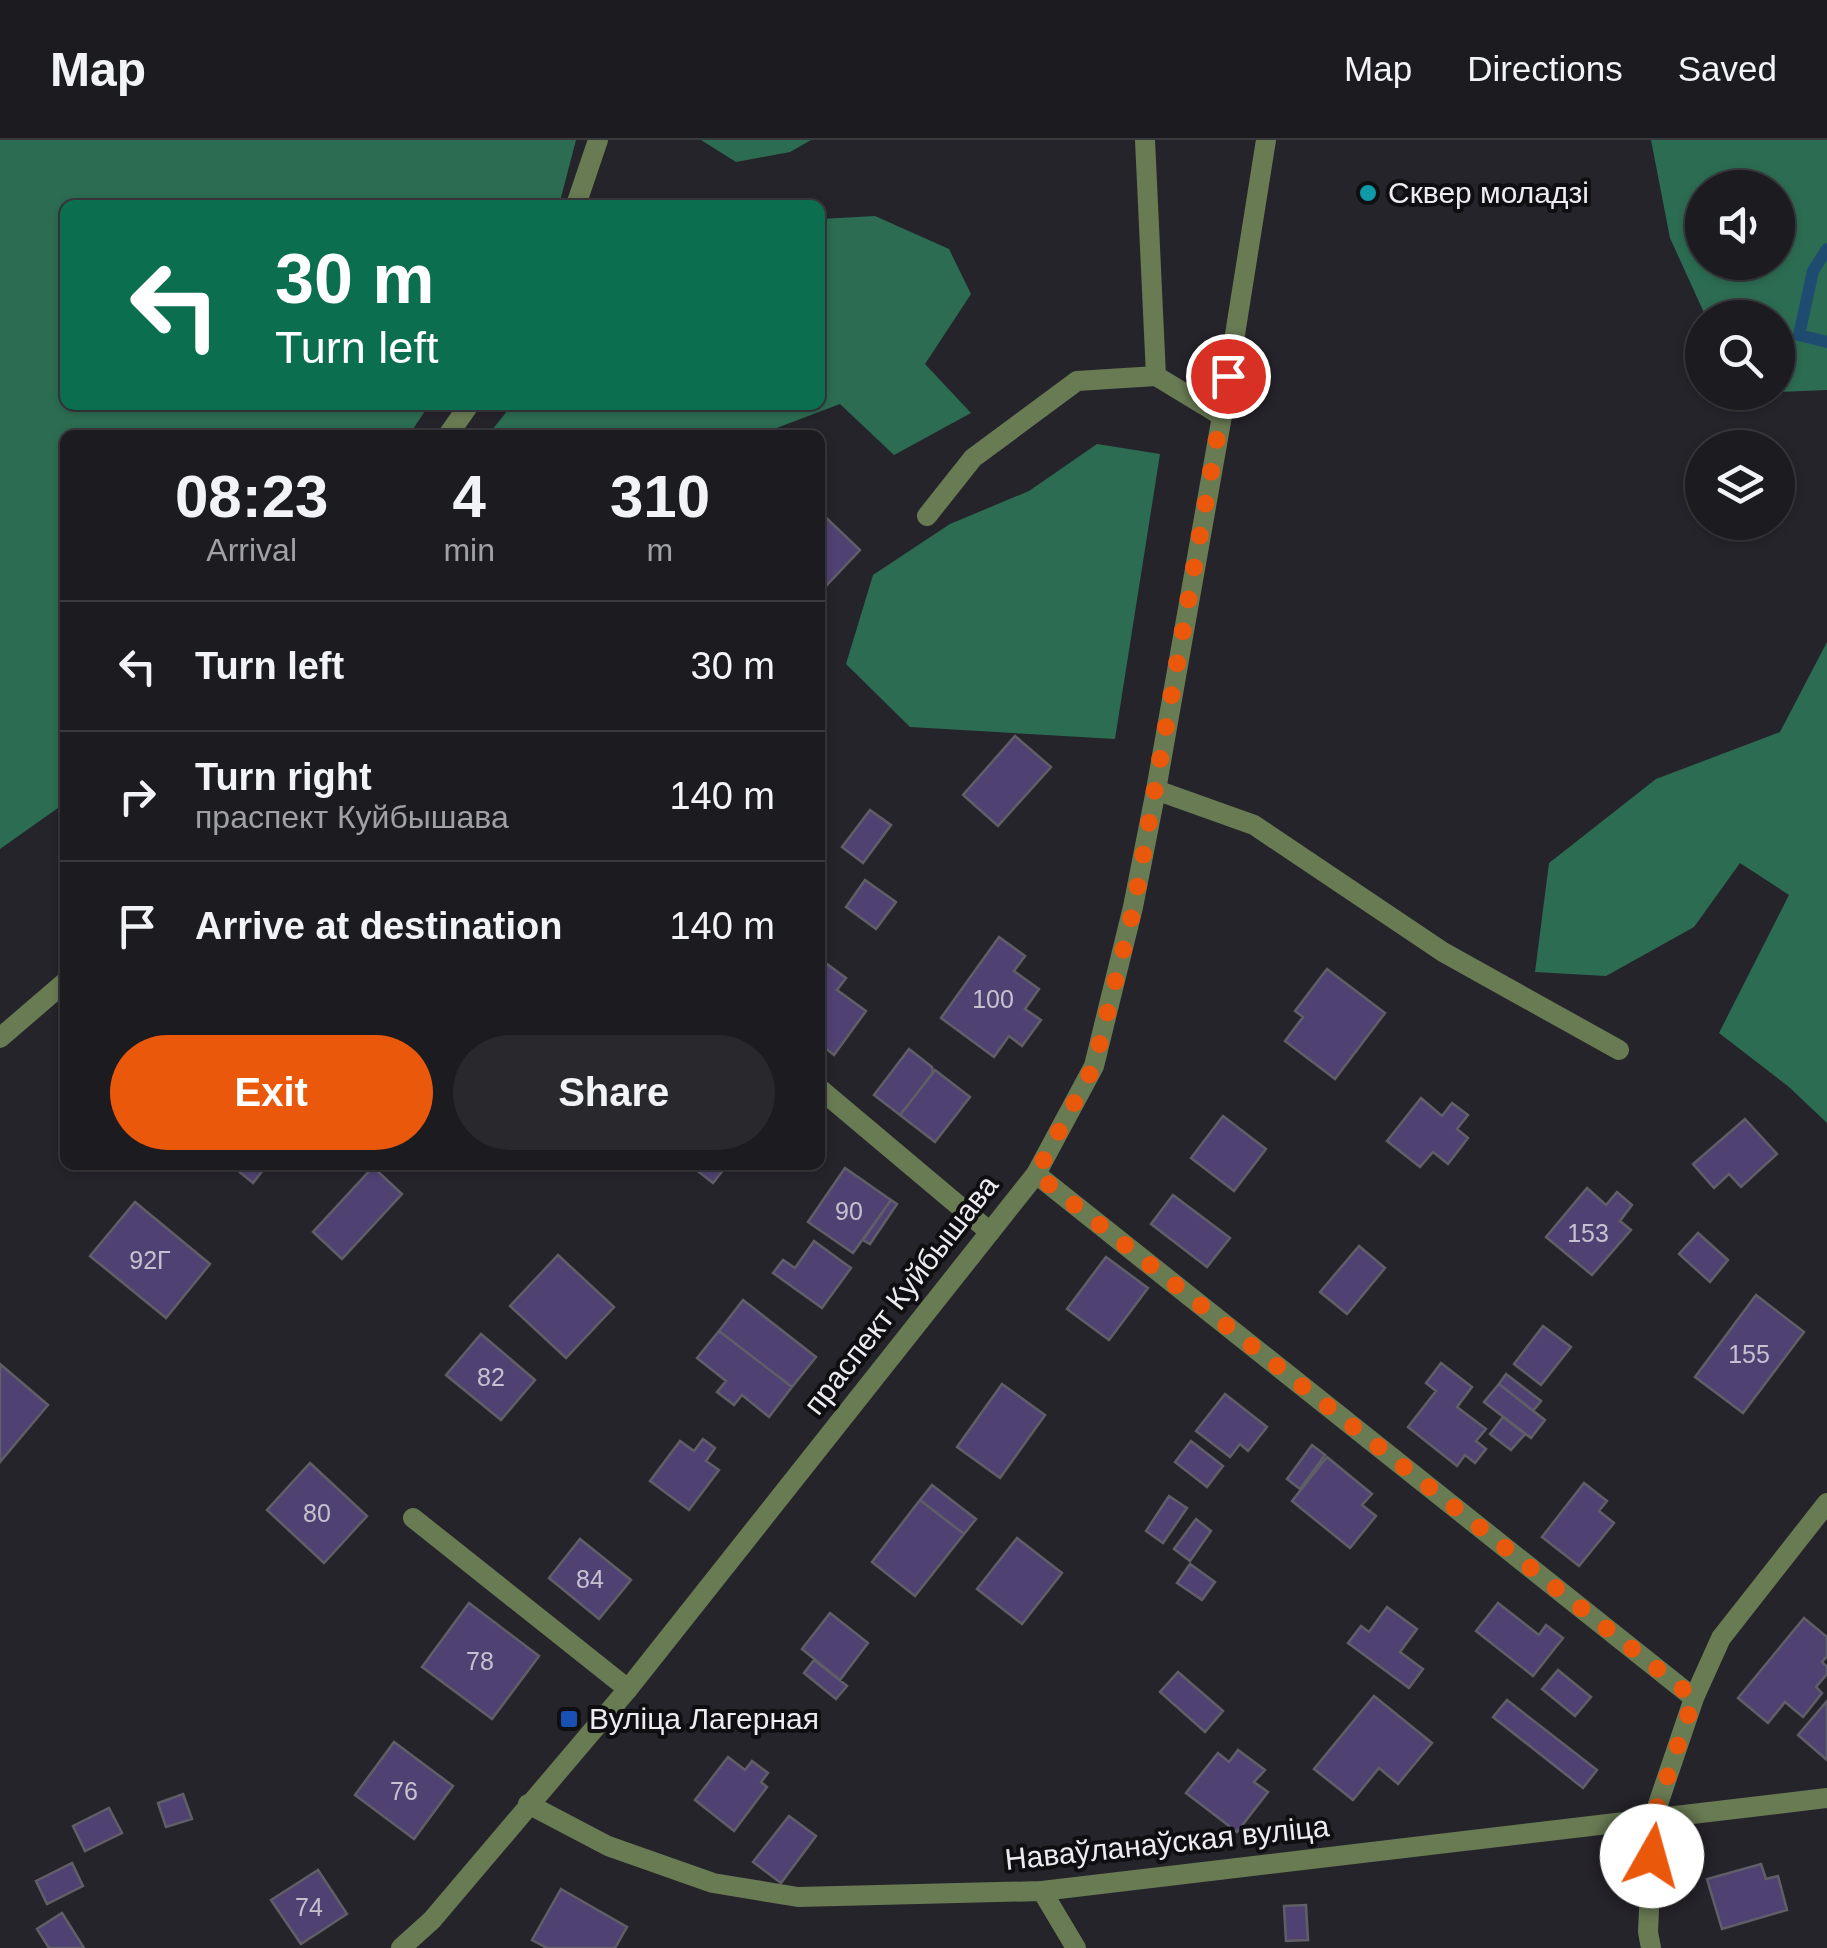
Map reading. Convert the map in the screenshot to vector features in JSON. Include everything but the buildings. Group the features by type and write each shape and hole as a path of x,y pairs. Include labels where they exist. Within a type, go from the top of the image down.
{"street":[{"path":"578,200 598,140"},
{"path":"1145,140 1156,376"},
{"name":"праспект Куйбышава","path":"400,1948 432,1920 628,1689 1036,1174 1094,1066 1134,907 1156,790 1266,140"},
{"path":"927,516 973,458 1076,381 1156,376 1222,416"},
{"path":"1156,790 1254,825 1444,952 1620,1050"},
{"path":"0,1038 60,986"},
{"path":"825,1093 990,1232"},
{"path":"1036,1174 1694,1698"},
{"path":"1651,1948 1648,1932 1653,1819 1694,1698 1721,1638 1827,1503"},
{"path":"413,1518 628,1689"},
{"name":"Наваўланаўская вуліца","path":"528,1804 608,1846 713,1883 798,1896 1042,1890 1827,1798"},
{"path":"1042,1890 1076,1948"}],"green space":[{"path":"0,140 576,140 560,200 60,200 60,410 426,410 412,430 60,430 60,807 0,849"},
{"path":"701,140 811,140 790,152 736,162"},
{"path":"1651,140 1827,140 1827,390 1795,391 1795,300 1698,300 1689,280 1795,280 1795,170 1685,170 1685,271 1670,238"},
{"path":"875,216 949,249 971,294 925,364 971,413 894,455 840,404 825,410 825,219"},
{"path":"508,410 824,410 771,430 492,430"},
{"path":"1097,444 1160,454 1115,739 910,727 846,664 873,575 950,524 1029,491"},
{"path":"1827,642 1827,1123 1789,1087 1719,1033 1789,895 1740,863 1694,927 1606,976 1535,972 1549,863 1656,779 1780,732"}],"waterway":[{"path":"1827,249 1813,271 1799,335 1827,342"}],"place":[{"name":"Сквер моладзі","path":"1368,193"},
{"name":"Вуліца Лагерная","path":"569,1719"}],"route":[{"path":"1228,376 1134,907 1094,1066 1036,1174 1694,1698 1653,1819 1652,1856"}]}
